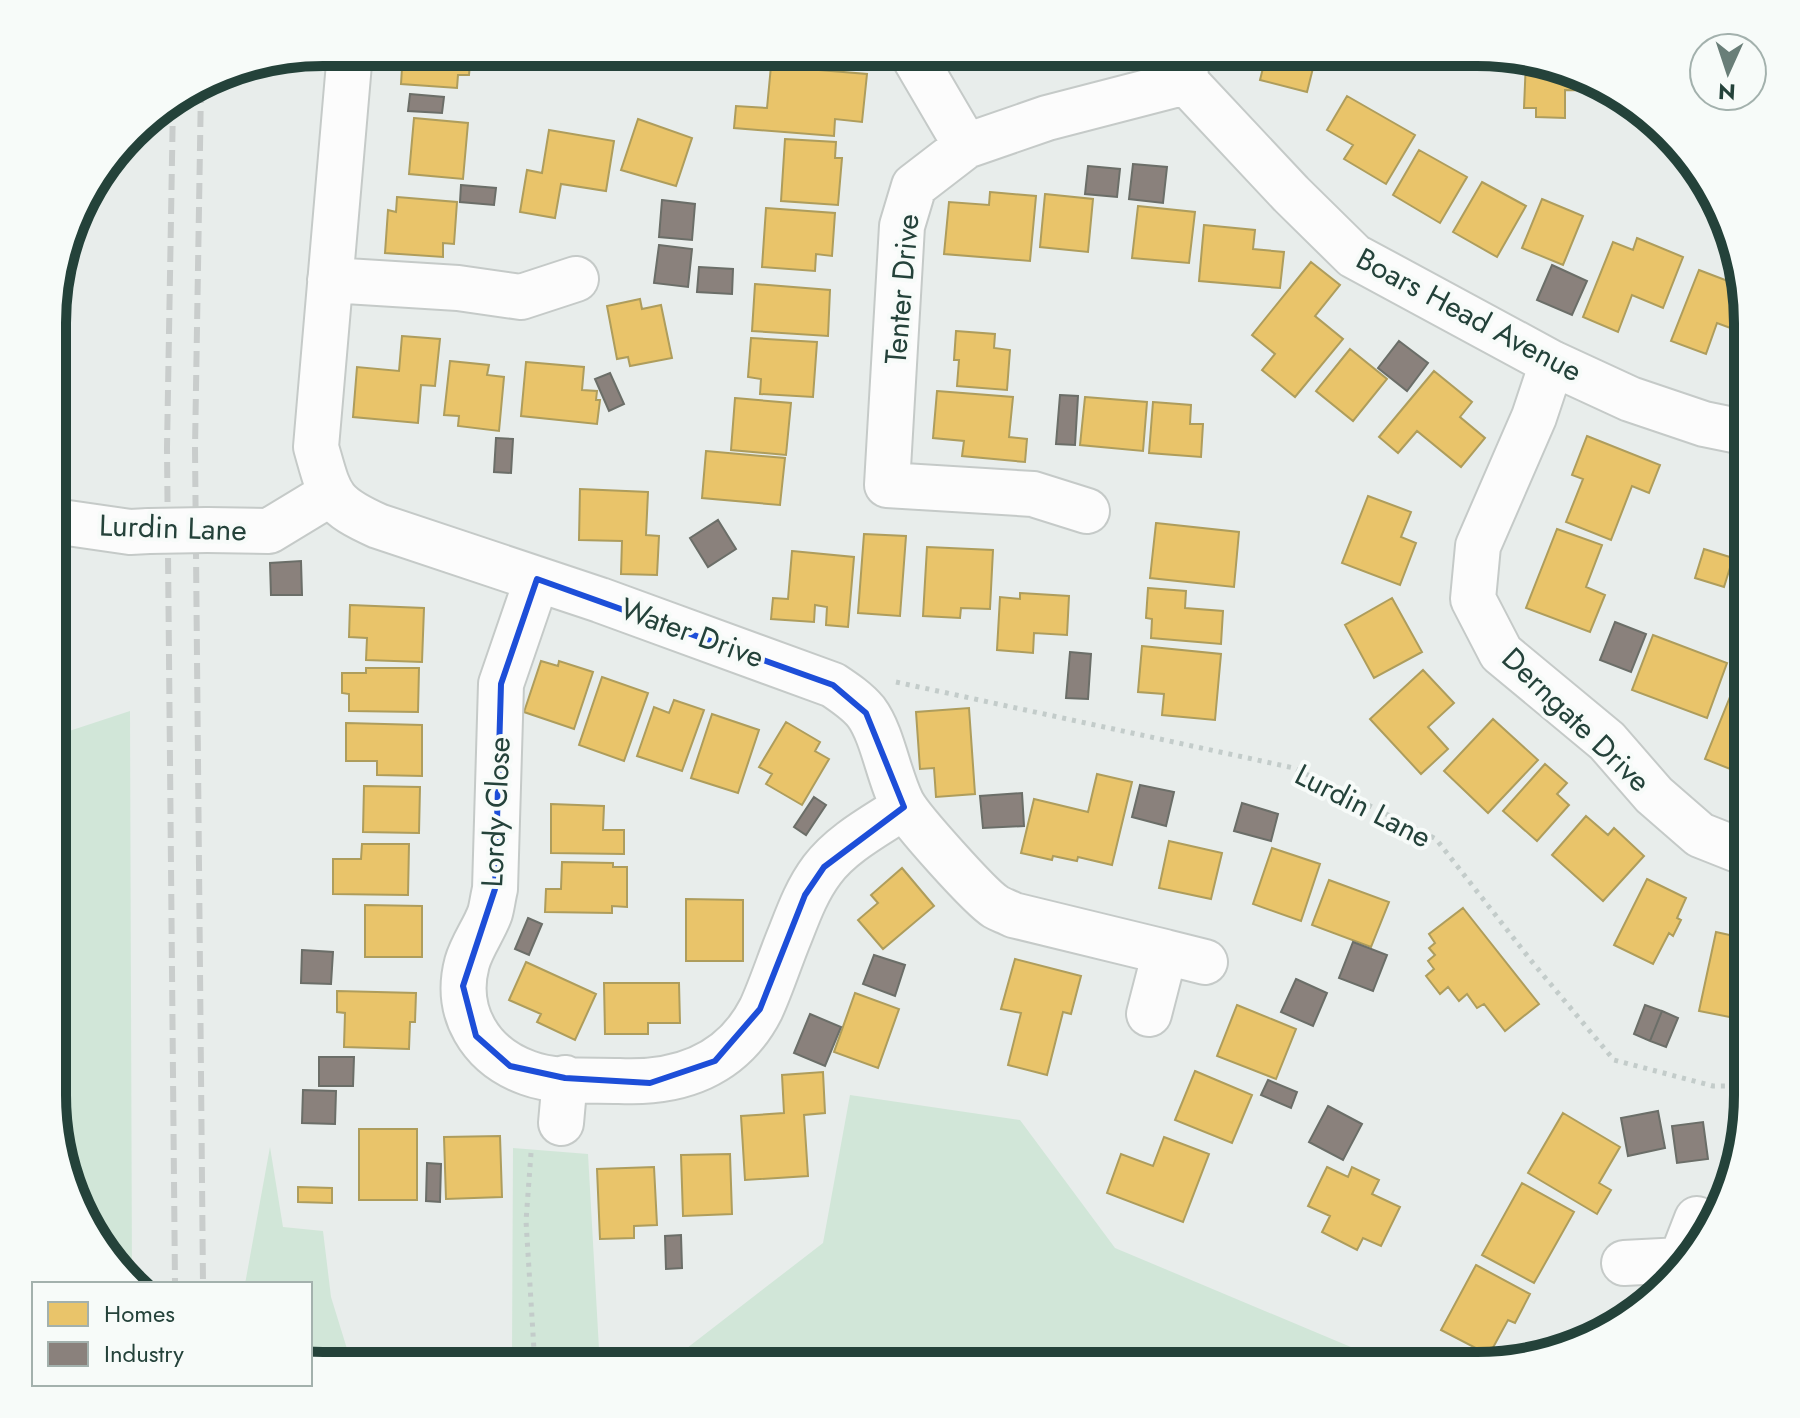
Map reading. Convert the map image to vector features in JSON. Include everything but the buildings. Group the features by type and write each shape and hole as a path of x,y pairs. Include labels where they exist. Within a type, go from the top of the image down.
{"street":[{"path":"330,494 316,447 349,66"},
{"path":"919,67 966,146"},
{"name":"Tenter Drive","path":"1087,511 1033,494 887,485 902,226 914,186 966,146 1186,67"},
{"name":"Boars Head Avenue","path":"1186,67 1291,194 1354,256 1552,363 1630,399 1704,424 1734,430"},
{"path":"330,280 458,288 521,297 576,279"},
{"name":"Derngate Drive","path":"1552,363 1534,417 1478,546 1473,599 1501,653 1607,741 1654,795 1700,835 1733,848"},
{"name":"Lurdin Lane","path":"66,523 130,532 269,531 330,494"},
{"name":"Water Drive","path":"330,494 353,515 378,526 537,579 833,685 851,697 866,713 880,739 888,772 904,807 979,893 996,907 1013,915 1185,957 1149,1014"},
{"name":"Lordy Close","path":"537,579 501,684 495,889 490,914 467,962 463,986 466,1014 476,1036 492,1054 510,1066 531,1075 650,1083 680,1077 715,1061 743,1036 760,1009 805,895 824,867 847,846 904,807"},
{"path":"561,1123 565,1078"},
{"path":"1691,1238 1697,1219"},
{"path":"1624,1263 1672,1261"}],"path":[{"name":"Lurdin Lane","path":"833,685 897,682 1294,768 1436,839 1614,1060 1713,1086 1733,1086"},
{"path":"534,1351 526,1221 531,1148 541,1135 561,1123"}],"highlighted area":[{"path":"537,579 833,685 866,713 904,807 824,867 805,895 760,1009 715,1061 650,1083 565,1078 510,1066 476,1036 463,986 495,889 501,684"}],"green space":[{"path":"130,711 132,1266 109,1238 93,1209 71,1145 67,1112 67,732"},
{"path":"850,1095 1020,1120 1115,1248 1362,1352 683,1351 823,1243"},
{"path":"270,1147 283,1227 323,1231 331,1297 348,1351 312,1351 312,1282 245,1282"},
{"path":"513,1148 588,1154 599,1349 512,1351"}],"railway":[{"path":"201,97 195,448 203,1282"},
{"path":"173,115 167,448 175,1282"}]}
